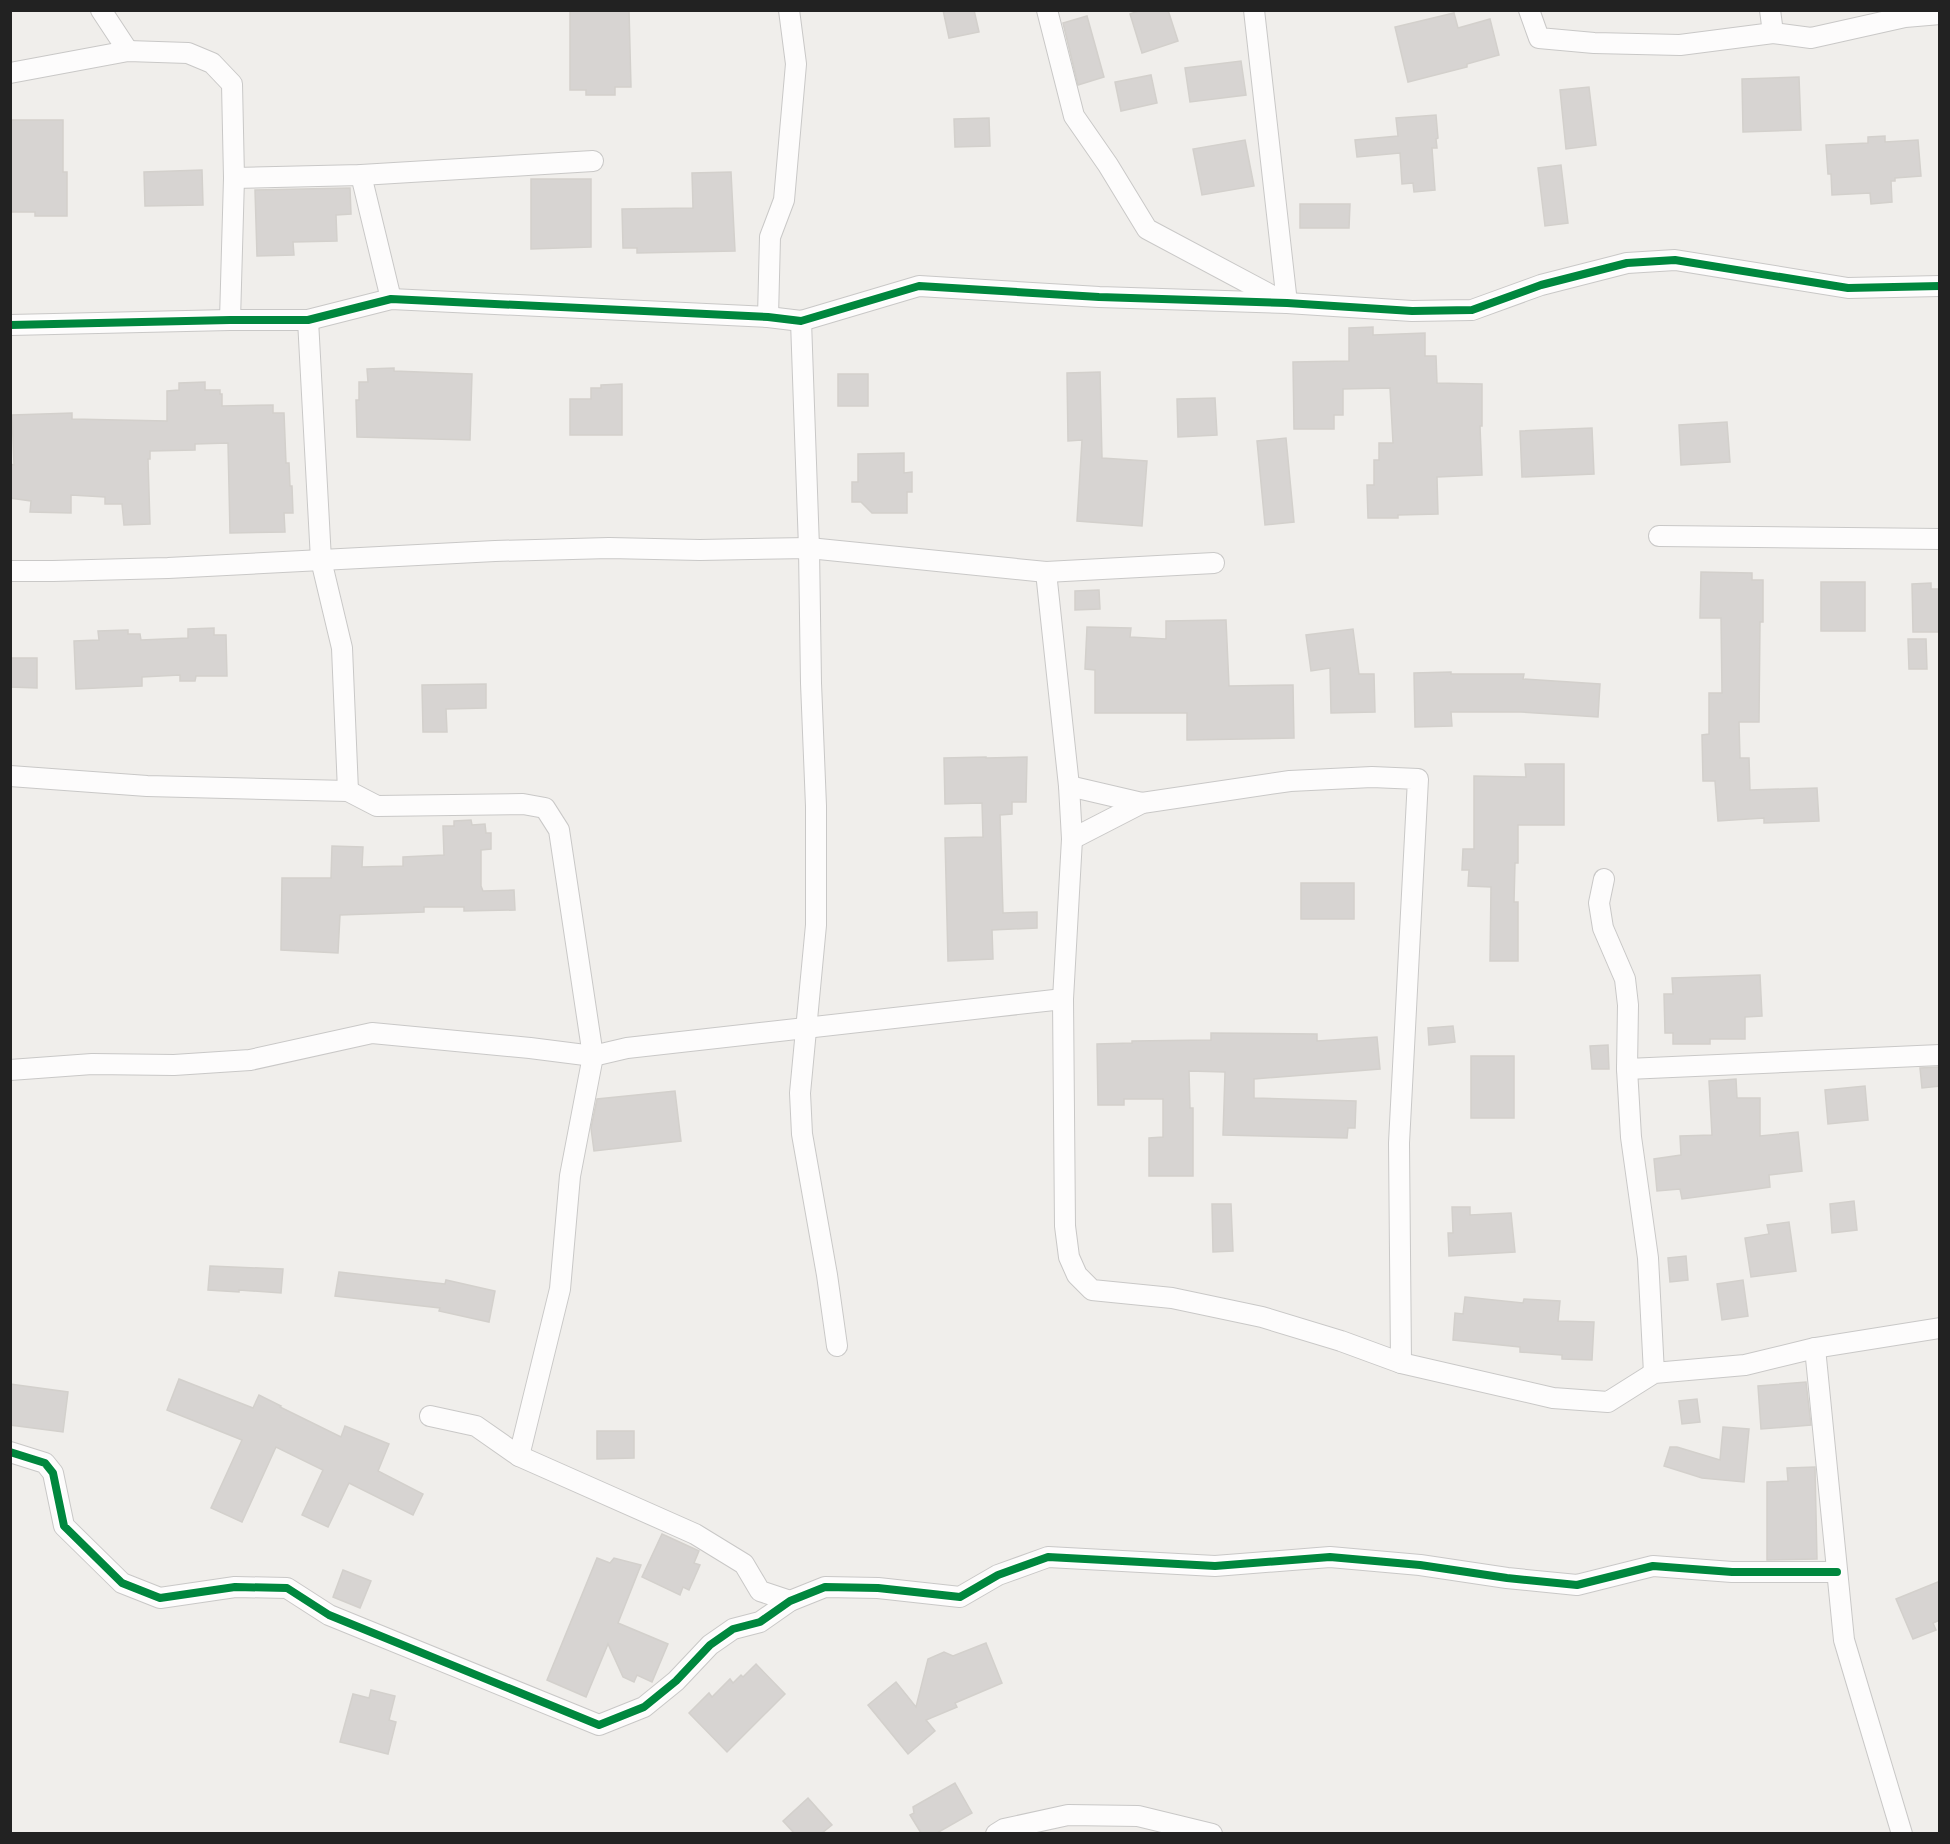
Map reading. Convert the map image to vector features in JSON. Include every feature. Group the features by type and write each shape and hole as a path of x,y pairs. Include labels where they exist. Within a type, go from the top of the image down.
{"street":[{"path":"101,10 128,51"},
{"path":"768,317 770,237 784,200 796,64 789,10"},
{"path":"1047,10 1074,116 1108,165 1147,229 1287,303"},
{"path":"1254,10 1287,303"},
{"path":"1529,10 1539,39 1594,44 1680,45 1773,33 1811,38 1905,14 1940,14"},
{"path":"1770,10 1773,33"},
{"path":"10,73 128,51 188,53 212,63 232,84 234,178 230,320"},
{"path":"234,178 361,175 593,161"},
{"path":"361,175 392,299"},
{"path":"10,325 308,320 392,299 768,317 801,321 919,286 1099,297 1287,303 1412,311 1472,310 1541,285 1627,263 1675,260 1848,288 1940,286"},
{"path":"308,320 321,560 342,648 348,791"},
{"path":"801,321 816,806 816,925 800,1093 802,1134 837,1346"},
{"path":"1659,536 1940,539"},
{"path":"10,571 157,568 518,550 809,548 1046,572 1214,563"},
{"path":"1046,572 1069,786 1072,839 1063,999 1065,1226 1069,1257 1077,1275 1092,1290 1172,1298 1262,1317 1341,1341 1401,1363 1552,1398 1608,1402 1654,1373 1745,1365 1815,1348 1940,1328"},
{"path":"10,776 147,786 348,791 377,806 523,804 545,808 559,830 593,1056 570,1176 560,1289 519,1456"},
{"path":"1072,839 1142,803 1290,781 1372,777 1418,779 1399,1143 1401,1363"},
{"path":"1069,786 1142,803"},
{"path":"1604,879 1599,903 1603,928 1625,979 1628,1005 1627,1070 1630,1137 1648,1258 1654,1373"},
{"path":"10,1070 92,1064 174,1065 250,1060 372,1033 593,1056 627,1048 1063,999"},
{"path":"1627,1070 1940,1055"},
{"path":"1815,1348 1844,1640 1902,1833"},
{"path":"430,1416 476,1426 519,1456 695,1534 744,1564 760,1591 790,1600"},
{"path":"10,1452 45,1463 53,1473 64,1526 122,1584 160,1598 235,1587 287,1588 329,1615 600,1725 644,1707 676,1681 710,1645 733,1629 759,1622 790,1600 825,1587 878,1588 960,1597 999,1575 1048,1557 1215,1566 1330,1557 1420,1565 1507,1578 1577,1585 1653,1566 1732,1572 1837,1572"},
{"path":"996,1833 1004,1829 1068,1815 1138,1816 1212,1833"}],"building":[{"path":"570,10 629,10 631,87 615,87 615,95 586,95 586,90 570,90"},
{"path":"943,10 974,10 979,32 949,38"},
{"path":"1141,10 1168,10 1178,41 1142,53 1130,14"},
{"path":"1454,13 1458,28 1490,19 1499,55 1467,64 1467,67 1408,82 1395,27"},
{"path":"1087,16 1104,77 1078,85 1063,23"},
{"path":"1241,61 1246,95 1190,102 1185,68"},
{"path":"1151,75 1157,103 1121,111 1115,82"},
{"path":"1799,77 1801,130 1743,132 1742,79"},
{"path":"1589,87 1596,145 1566,149 1560,90"},
{"path":"1436,115 1437,148 1432,148 1435,190 1414,192 1413,183 1402,184 1400,153 1357,157 1355,140 1398,136 1396,118"},
{"path":"989,118 990,146 955,147 954,119"},
{"path":"10,120 63,120 63,172 67,172 67,216 35,216 35,212 10,212"},
{"path":"1885,136 1885,142 1918,140 1921,176 1895,178 1895,181 1891,181 1892,202 1871,204 1870,193 1832,195 1826,145 1868,143 1868,137"},
{"path":"1245,140 1254,186 1202,195 1193,149"},
{"path":"1561,165 1568,223 1545,226 1538,168"},
{"path":"202,170 203,205 145,206 144,172"},
{"path":"731,172 735,251 637,253 637,248 623,248 622,209 693,208 692,173"},
{"path":"531,179 591,179 591,247 531,249"},
{"path":"350,188 351,214 336,215 337,241 293,242 294,255 257,256 255,190"},
{"path":"1300,204 1350,204 1349,228 1300,228"},
{"path":"1373,327 1373,335 1425,333 1425,356 1436,356 1437,383 1482,384 1482,426 1480,426 1482,475 1437,477 1438,514 1368,518 1367,485 1374,485 1374,460 1379,460 1379,443 1393,443 1390,388 1343,389 1343,415 1334,415 1334,429 1294,429 1293,362 1349,361 1349,328"},
{"path":"394,368 394,371 472,374 470,440 357,437 356,400 359,400 359,382 368,382 367,369"},
{"path":"1100,372 1102,458 1147,461 1142,526 1077,521 1082,440 1068,441 1067,373"},
{"path":"838,374 868,374 868,406 838,406"},
{"path":"205,382 205,390 220,390 222,406 273,405 273,413 284,413 286,463 289,463 293,513 284,513 285,532 230,533 228,443 195,444 195,450 150,451 150,459 148,459 150,524 124,525 122,504 105,504 105,497 71,495 71,513 30,512 31,501 10,498 10,464 14,465 12,415 72,413 72,419 167,421 167,391 179,390 179,383"},
{"path":"622,384 622,435 570,435 570,399 591,399 591,388"},
{"path":"1215,398 1217,435 1178,437 1177,399"},
{"path":"1727,422 1730,462 1681,465 1679,425"},
{"path":"1592,428 1594,474 1522,477 1520,431"},
{"path":"1286,438 1294,522 1265,525 1257,441"},
{"path":"904,453 904,473 912,472 912,492 907,492 907,513 872,513 861,502 852,502 852,482 858,482 858,454"},
{"path":"1701,572 1752,573 1752,580 1763,580 1763,622 1760,622 1759,722 1739,722 1740,758 1749,758 1750,790 1817,788 1819,821 1764,823 1764,818 1718,821 1715,781 1703,781 1702,735 1709,734 1709,693 1722,693 1721,618 1700,618"},
{"path":"1821,582 1865,582 1865,631 1821,631"},
{"path":"1931,583 1931,589 1940,589 1940,632 1913,632 1912,584"},
{"path":"1099,590 1100,609 1075,610 1075,591"},
{"path":"1226,620 1229,686 1293,685 1294,738 1187,740 1187,713 1095,713 1095,670 1085,669 1087,627 1131,628 1130,637 1166,639 1166,621"},
{"path":"214,628 214,635 226,635 227,676 196,676 195,681 180,681 180,675 142,677 142,686 76,689 74,641 99,640 98,631 128,630 128,634 140,634 141,640 188,638 188,629"},
{"path":"1353,629 1359,674 1374,674 1375,712 1331,713 1330,668 1311,671 1306,635"},
{"path":"1908,639 1926,639 1927,669 1909,669"},
{"path":"10,658 37,658 37,688 10,687"},
{"path":"1451,672 1451,674 1524,674 1523,679 1600,684 1598,717 1521,712 1451,712 1452,726 1415,727 1414,673"},
{"path":"486,684 486,708 446,709 447,732 423,732 422,685"},
{"path":"1027,757 1026,802 1012,802 1012,814 1000,815 1003,913 1037,912 1037,928 992,930 993,959 948,961 945,838 983,837 982,803 945,804 944,758"},
{"path":"1525,764 1564,764 1564,825 1518,825 1518,863 1515,863 1514,902 1518,902 1518,961 1490,961 1491,887 1468,886 1469,870 1462,870 1463,849 1474,849 1474,776 1526,777"},
{"path":"471,820 472,825 485,824 486,833 491,833 491,849 481,850 483,891 514,890 515,910 464,911 464,907 424,907 424,912 340,915 338,953 281,950 282,878 331,878 332,846 363,847 362,867 403,866 403,857 444,855 443,826 454,826 454,821"},
{"path":"1301,883 1354,883 1354,919 1301,919"},
{"path":"1760,975 1762,1016 1745,1017 1745,1039 1710,1039 1710,1044 1673,1044 1673,1033 1665,1033 1664,994 1673,994 1672,978"},
{"path":"1453,1026 1455,1042 1429,1045 1428,1028"},
{"path":"1211,1033 1317,1034 1317,1041 1377,1037 1380,1069 1254,1079 1254,1098 1356,1101 1355,1128 1348,1128 1347,1138 1223,1135 1225,1072 1189,1071 1190,1108 1193,1108 1193,1176 1149,1176 1149,1138 1163,1137 1163,1099 1124,1099 1124,1105 1098,1105 1097,1044 1211,1040"},
{"path":"1608,1045 1609,1069 1592,1069 1590,1046"},
{"path":"1471,1056 1514,1056 1514,1118 1471,1118"},
{"path":"1940,1067 1940,1086 1922,1088 1920,1068"},
{"path":"1736,1079 1737,1098 1760,1098 1760,1136 1798,1132 1802,1171 1769,1175 1770,1187 1757,1189 1682,1199 1680,1189 1657,1191 1654,1159 1681,1155 1680,1136 1712,1135 1709,1081"},
{"path":"1865,1086 1868,1120 1828,1124 1825,1090"},
{"path":"675,1091 681,1141 594,1151 591,1128 597,1099"},
{"path":"1854,1201 1857,1230 1832,1233 1830,1204"},
{"path":"1212,1204 1231,1204 1233,1251 1213,1252"},
{"path":"1452,1207 1470,1207 1470,1215 1511,1213 1515,1252 1449,1256 1448,1233 1453,1233"},
{"path":"1789,1222 1796,1271 1751,1277 1745,1238 1769,1234 1767,1225"},
{"path":"1686,1256 1688,1280 1670,1282 1668,1258"},
{"path":"210,1266 283,1269 281,1293 208,1290"},
{"path":"339,1272 445,1284 446,1280 495,1291 489,1322 439,1311 440,1308 335,1296"},
{"path":"1743,1280 1748,1316 1722,1320 1717,1284"},
{"path":"1465,1297 1523,1303 1524,1299 1560,1301 1558,1321 1594,1322 1592,1360 1562,1359 1562,1355 1520,1352 1520,1347 1453,1340 1455,1313 1463,1314"},
{"path":"179,1379 253,1408 259,1395 341,1437 345,1426 389,1444 378,1471 423,1494 413,1515 349,1483 328,1527 302,1515 323,1470 276,1447 242,1522 211,1508 242,1440 167,1410"},
{"path":"1806,1382 1811,1425 1761,1429 1758,1386"},
{"path":"10,1384 68,1392 63,1432 10,1425"},
{"path":"1697,1399 1700,1422 1682,1424 1679,1401"},
{"path":"1723,1427 1749,1429 1744,1482 1702,1478 1664,1466 1670,1447 1720,1460"},
{"path":"597,1431 634,1431 634,1458 597,1459"},
{"path":"1815,1467 1817,1559 1767,1560 1767,1482 1788,1481 1787,1468"},
{"path":"662,1534 699,1551 694,1563 700,1565 689,1590 683,1587 680,1595 642,1577"},
{"path":"597,1558 610,1563 614,1558 641,1565 618,1623 668,1644 652,1682 637,1675 634,1682 623,1677 608,1644 586,1697 547,1680"},
{"path":"343,1570 371,1581 360,1608 333,1597"},
{"path":"1940,1581 1940,1620 1933,1623 1936,1630 1913,1639 1896,1599"},
{"path":"986,1643 1002,1683 955,1703 957,1707 926,1720 935,1731 908,1754 868,1705 896,1682 916,1707 928,1659 944,1652 953,1656"},
{"path":"756,1664 785,1694 727,1752 689,1713 709,1693 712,1697 730,1679 733,1683"},
{"path":"371,1690 395,1696 389,1720 396,1722 388,1754 340,1742 353,1694 369,1698"},
{"path":"955,1783 972,1813 937,1833 921,1833 910,1815 914,1813 913,1807"},
{"path":"808,1798 832,1825 822,1833 794,1833 783,1821"}],"cycle path":[{"path":"10,325 308,320 391,299 768,317 801,321 919,286 1099,297 1287,303 1412,311 1472,310 1541,285 1627,263 1675,260 1848,288 1940,286"},
{"path":"10,1452 45,1463 53,1473 64,1526 122,1583 160,1598 235,1587 287,1588 329,1615 599,1725 644,1707 676,1681 710,1645 733,1629 760,1622 790,1601 825,1587 878,1588 960,1597 998,1575 1048,1557 1215,1566 1330,1557 1420,1565 1507,1578 1577,1585 1653,1566 1732,1572 1837,1572"}]}
